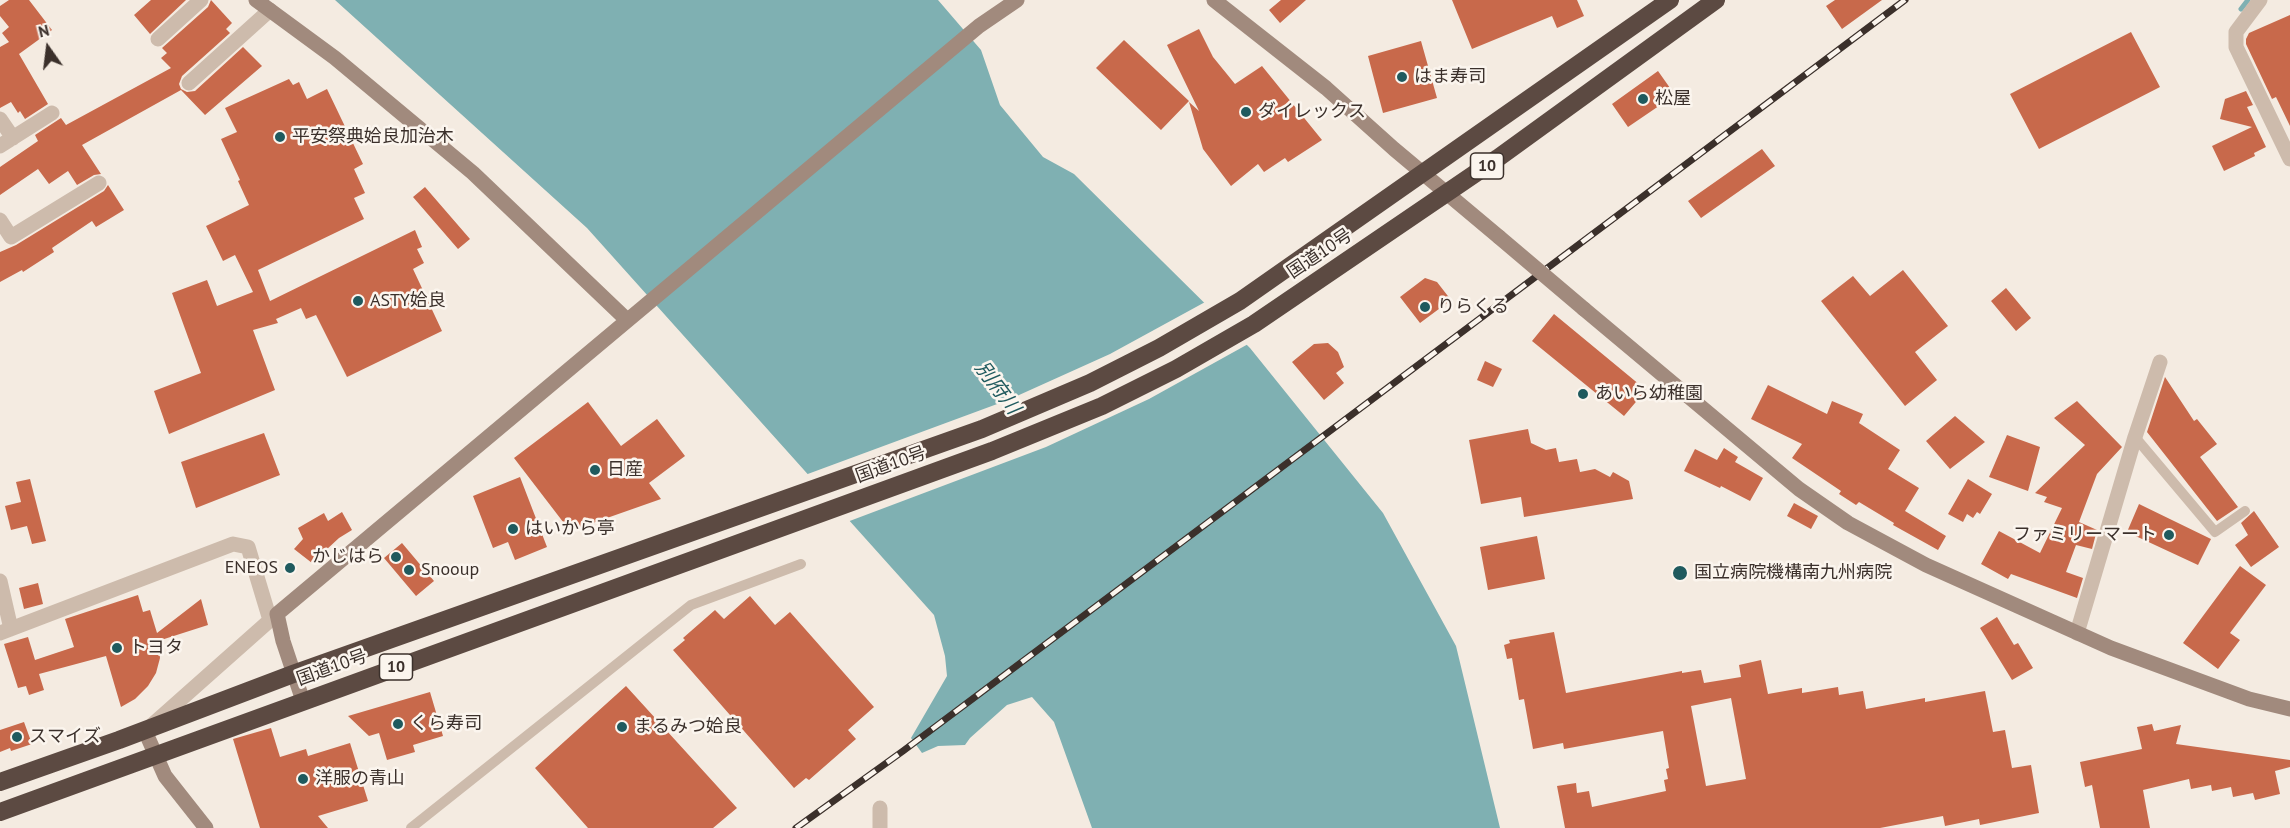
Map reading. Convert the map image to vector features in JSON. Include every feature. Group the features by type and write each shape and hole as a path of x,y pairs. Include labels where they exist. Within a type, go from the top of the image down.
{"highway":[{"name":"国道10号","path":"0,783 145,731 293,674 982,429 1090,383 1160,348 1240,301 1670,0"},
{"name":"国道10号","path":"0,812 992,451 1102,406 1176,369 1254,324 1447,193 1716,0"}],"street":[{"path":"158,39 201,0"},
{"path":"256,0 335,58 473,173 627,320"},
{"path":"206,828 165,776 145,731 274,617 644,305 979,26 1017,0"},
{"path":"1217,0 1326,88 1798,489 1848,523 1926,565 2111,648 2249,699 2290,709"},
{"path":"2260,0 2236,32 2236,47 2290,159"},
{"path":"189,83 270,10"},
{"path":"0,119 6,142 52,113"},
{"path":"0,220 11,237 99,183"},
{"path":"2076,633 2160,362"},
{"path":"0,581 6,631 233,544 248,547 303,701"},
{"path":"880,808 880,828"}],"lane":[{"path":"2135,437 2215,532 2245,511"},
{"path":"411,828 691,605 801,564"}],"water":[{"name":"別府川","path":"335,0 938,0 981,50 1000,105 1043,157 1074,174 1250,348 1383,513 1456,646 1500,828 1092,828 1054,722 1032,697 1007,705 965,745 938,746 922,753 911,738 947,676 945,656 934,615 587,228"}],"pier":[{"path":"1207,301 1250,343 1149,399 1046,447 847,522 805,475 1008,400 1110,354"}],"building":[{"path":"9,0 29,0 52,30 19,54 48,104 25,119 11,102 0,108 0,47 9,42 2,33 9,27 0,16 0,6"},
{"path":"151,0 186,0 150,34 134,15"},
{"path":"211,0 232,23 226,29 230,33 182,76 179,84 181,89 187,92 195,91 243,47 262,66 205,115 181,90 82,145 101,174 94,175 77,185 68,171 49,184 38,169 0,195 0,167 38,141 35,135 61,118 66,125 171,68 161,58 167,53 162,48 208,7"},
{"path":"1281,0 1306,0 1280,23 1269,10"},
{"path":"1452,0 1577,0 1584,16 1557,28 1552,16 1472,49"},
{"path":"1835,0 1882,0 1842,29 1826,6"},
{"path":"2290,15 2290,126 2276,97 2272,99 2246,44 2246,39 2249,33"},
{"name":"ダイレックス","path":"1199,29 1213,57 1235,84 1262,66 1322,140 1288,162 1285,158 1264,172 1258,164 1231,186 1203,149 1189,102 1199,111 1167,45"},
{"path":"2131,32 2160,87 2039,149 2010,94"},
{"path":"1124,40 1189,101 1161,130 1096,68"},
{"name":"はま寿司","path":"1421,41 1437,98 1383,113 1368,56"},
{"name":"松屋","path":"1658,71 1675,95 1628,127 1612,104"},
{"path":"289,79 293,85 299,82 307,99 327,89 363,164 354,169 365,193 354,198 364,219 258,270 270,301 415,230 422,247 417,249 424,263 413,269 442,331 347,377 316,315 306,319 301,308 276,319 278,323 253,330 275,390 169,434 154,391 201,373 172,293 207,280 217,306 253,292 235,255 223,261 206,226 249,205 221,139 237,132 225,108"},
{"path":"2246,91 2253,105 2247,107 2266,147 2254,153 2255,156 2224,171 2212,146 2252,127 2220,119 2225,99"},
{"path":"1762,149 1775,166 1701,218 1688,201"},
{"path":"108,185 124,210 96,227 92,221 52,248 54,252 23,272 22,270 0,282 0,252 16,245 104,191"},
{"path":"425,187 470,239 458,249 413,197"},
{"path":"1903,270 1948,326 1915,352 1937,380 1905,406 1821,301 1853,276 1870,296"},
{"name":"りらくる","path":"1425,278 1437,282 1451,300 1420,323 1400,297"},
{"path":"2006,288 2031,318 2016,331 1991,301"},
{"path":"1554,314 1646,390 1624,416 1532,341"},
{"path":"1328,343 1338,352 1344,367 1336,373 1344,383 1324,400 1292,362 1314,344"},
{"path":"1485,361 1502,369 1493,387 1477,380"},
{"path":"2165,377 2194,421 2197,419 2217,444 2200,457 2238,507 2217,521 2147,432"},
{"path":"1768,385 1827,414 1832,401 1863,414 1859,423 1900,450 1888,469 1919,488 1905,511 1946,536 1938,550 1893,525 1894,523 1859,502 1856,505 1839,494 1841,491 1792,458 1802,444 1751,419"},
{"path":"2077,401 2122,447 2097,474 2079,522 2097,530 2092,549 2076,545 2066,572 2083,578 2077,598 2011,574 2008,579 1981,564 1999,531 2040,553 2062,508 2044,502 2047,497 2035,493 2085,445 2054,418"},
{"name":"日産","path":"588,402 621,446 657,419 685,456 649,483 661,499 570,531 514,458"},
{"path":"1955,416 1985,442 1950,469 1926,441"},
{"path":"1528,429 1531,443 1546,450 1556,448 1559,462 1577,459 1580,472 1595,469 1610,477 1613,472 1629,481 1633,499 1524,517 1521,497 1481,504 1469,440"},
{"path":"264,433 280,475 196,508 181,462"},
{"path":"2007,435 2040,447 2028,491 1989,477"},
{"path":"1724,448 1738,457 1735,462 1763,478 1750,501 1684,471 1695,449 1717,460"},
{"name":"はいから亭","path":"520,477 547,547 515,560 508,542 493,548 473,496"},
{"path":"30,479 46,541 32,544 27,526 11,530 5,506 21,502 16,482"},
{"path":"1968,479 1992,494 1980,514 1977,512 1973,518 1967,514 1963,522 1948,514"},
{"path":"1794,503 1818,516 1811,529 1787,516"},
{"name":"ファミリーマート","path":"2139,504 2211,539 2198,565 2127,532"},
{"path":"2254,511 2279,547 2251,567 2235,545 2248,535 2241,523"},
{"path":"342,512 352,530 339,538 312,563 294,549 303,539 298,528 324,513 328,521"},
{"path":"1537,536 1545,579 1488,590 1480,547"},
{"name":"Snooup","path":"402,543 434,581 416,596 384,558"},
{"path":"2240,566 2266,585 2230,633 2240,640 2218,669 2183,643"},
{"path":"38,583 43,604 24,609 19,588"},
{"name":"トヨタ","path":"138,595 143,612 150,610 157,633 201,599 208,625 158,641 160,658 156,673 148,686 135,699 121,707 106,656 39,674 44,690 29,695 26,686 18,688 4,644 28,637 35,660 74,647 65,619"},
{"path":"750,596 775,625 790,612 874,707 848,730 856,739 809,780 806,778 794,788 673,650 715,610 724,619"},
{"path":"1997,617 2014,645 2018,643 2033,668 2012,680 1980,628"},
{"path":"1554,632 1566,693 1682,671 1682,673 1701,670 1704,683 1741,677 1739,665 1761,660 1768,694 1802,688 1802,693 1838,687 1839,695 1863,691 1866,709 1925,698 1925,702 1985,691 1993,732 2005,730 2012,768 2031,765 2039,813 1980,825 1979,819 1945,826 1943,816 1880,828 1565,828 1557,786 1576,783 1577,793 1589,791 1592,807 1666,791 1664,780 1668,779 1666,769 1669,768 1663,731 1564,749 1563,743 1533,749 1524,699 1519,700 1512,658 1507,659 1504,645 1510,643 1509,640","holes":["1731,698 1746,779 1706,786 1691,706"]},
{"name":"まるみつ姶良","path":"626,686 737,808 713,828 588,828 535,768"},
{"name":"くら寿司","path":"430,692 443,736 413,745 415,752 387,760 379,733 369,736 348,716"},
{"name":"スマイズ","path":"24,722 32,744 0,752 0,730"},
{"path":"2152,724 2154,731 2181,725 2176,744 2290,760 2290,767 2275,771 2280,794 2255,800 2253,793 2233,797 2231,787 2212,791 2211,785 2191,789 2189,779 2143,790 2150,828 2100,828 2092,785 2085,787 2080,762 2142,749 2137,727"},
{"name":"洋服の青山","path":"271,728 280,757 306,749 308,756 350,743 368,801 318,816 328,828 260,828 233,739"}],"waterway":[{"path":"2241,9 2248,0"}],"railway":[{"path":"796,828 903,751 1905,0"}],"place":[{"name":"はま寿司","path":"1402,77"},
{"name":"松屋","path":"1643,99"},
{"name":"ダイレックス","path":"1246,112"},
{"name":"平安祭典姶良加治木","path":"280,137"},
{"name":"ASTY姶良","path":"358,301"},
{"name":"りらくる","path":"1425,307"},
{"name":"あいら幼稚園","path":"1583,394"},
{"name":"日産","path":"595,470"},
{"name":"はいから亭","path":"513,529"},
{"name":"ファミリーマート","path":"2169,535"},
{"name":"かじはら","path":"396,557"},
{"name":"ENEOS","path":"290,568"},
{"name":"Snooup","path":"409,570"},
{"name":"国立病院機構南九州病院","path":"1680,573"},
{"name":"トヨタ","path":"117,648"},
{"name":"くら寿司","path":"398,724"},
{"name":"まるみつ姶良","path":"622,727"},
{"name":"スマイズ","path":"17,737"},
{"name":"洋服の青山","path":"303,779"}]}
